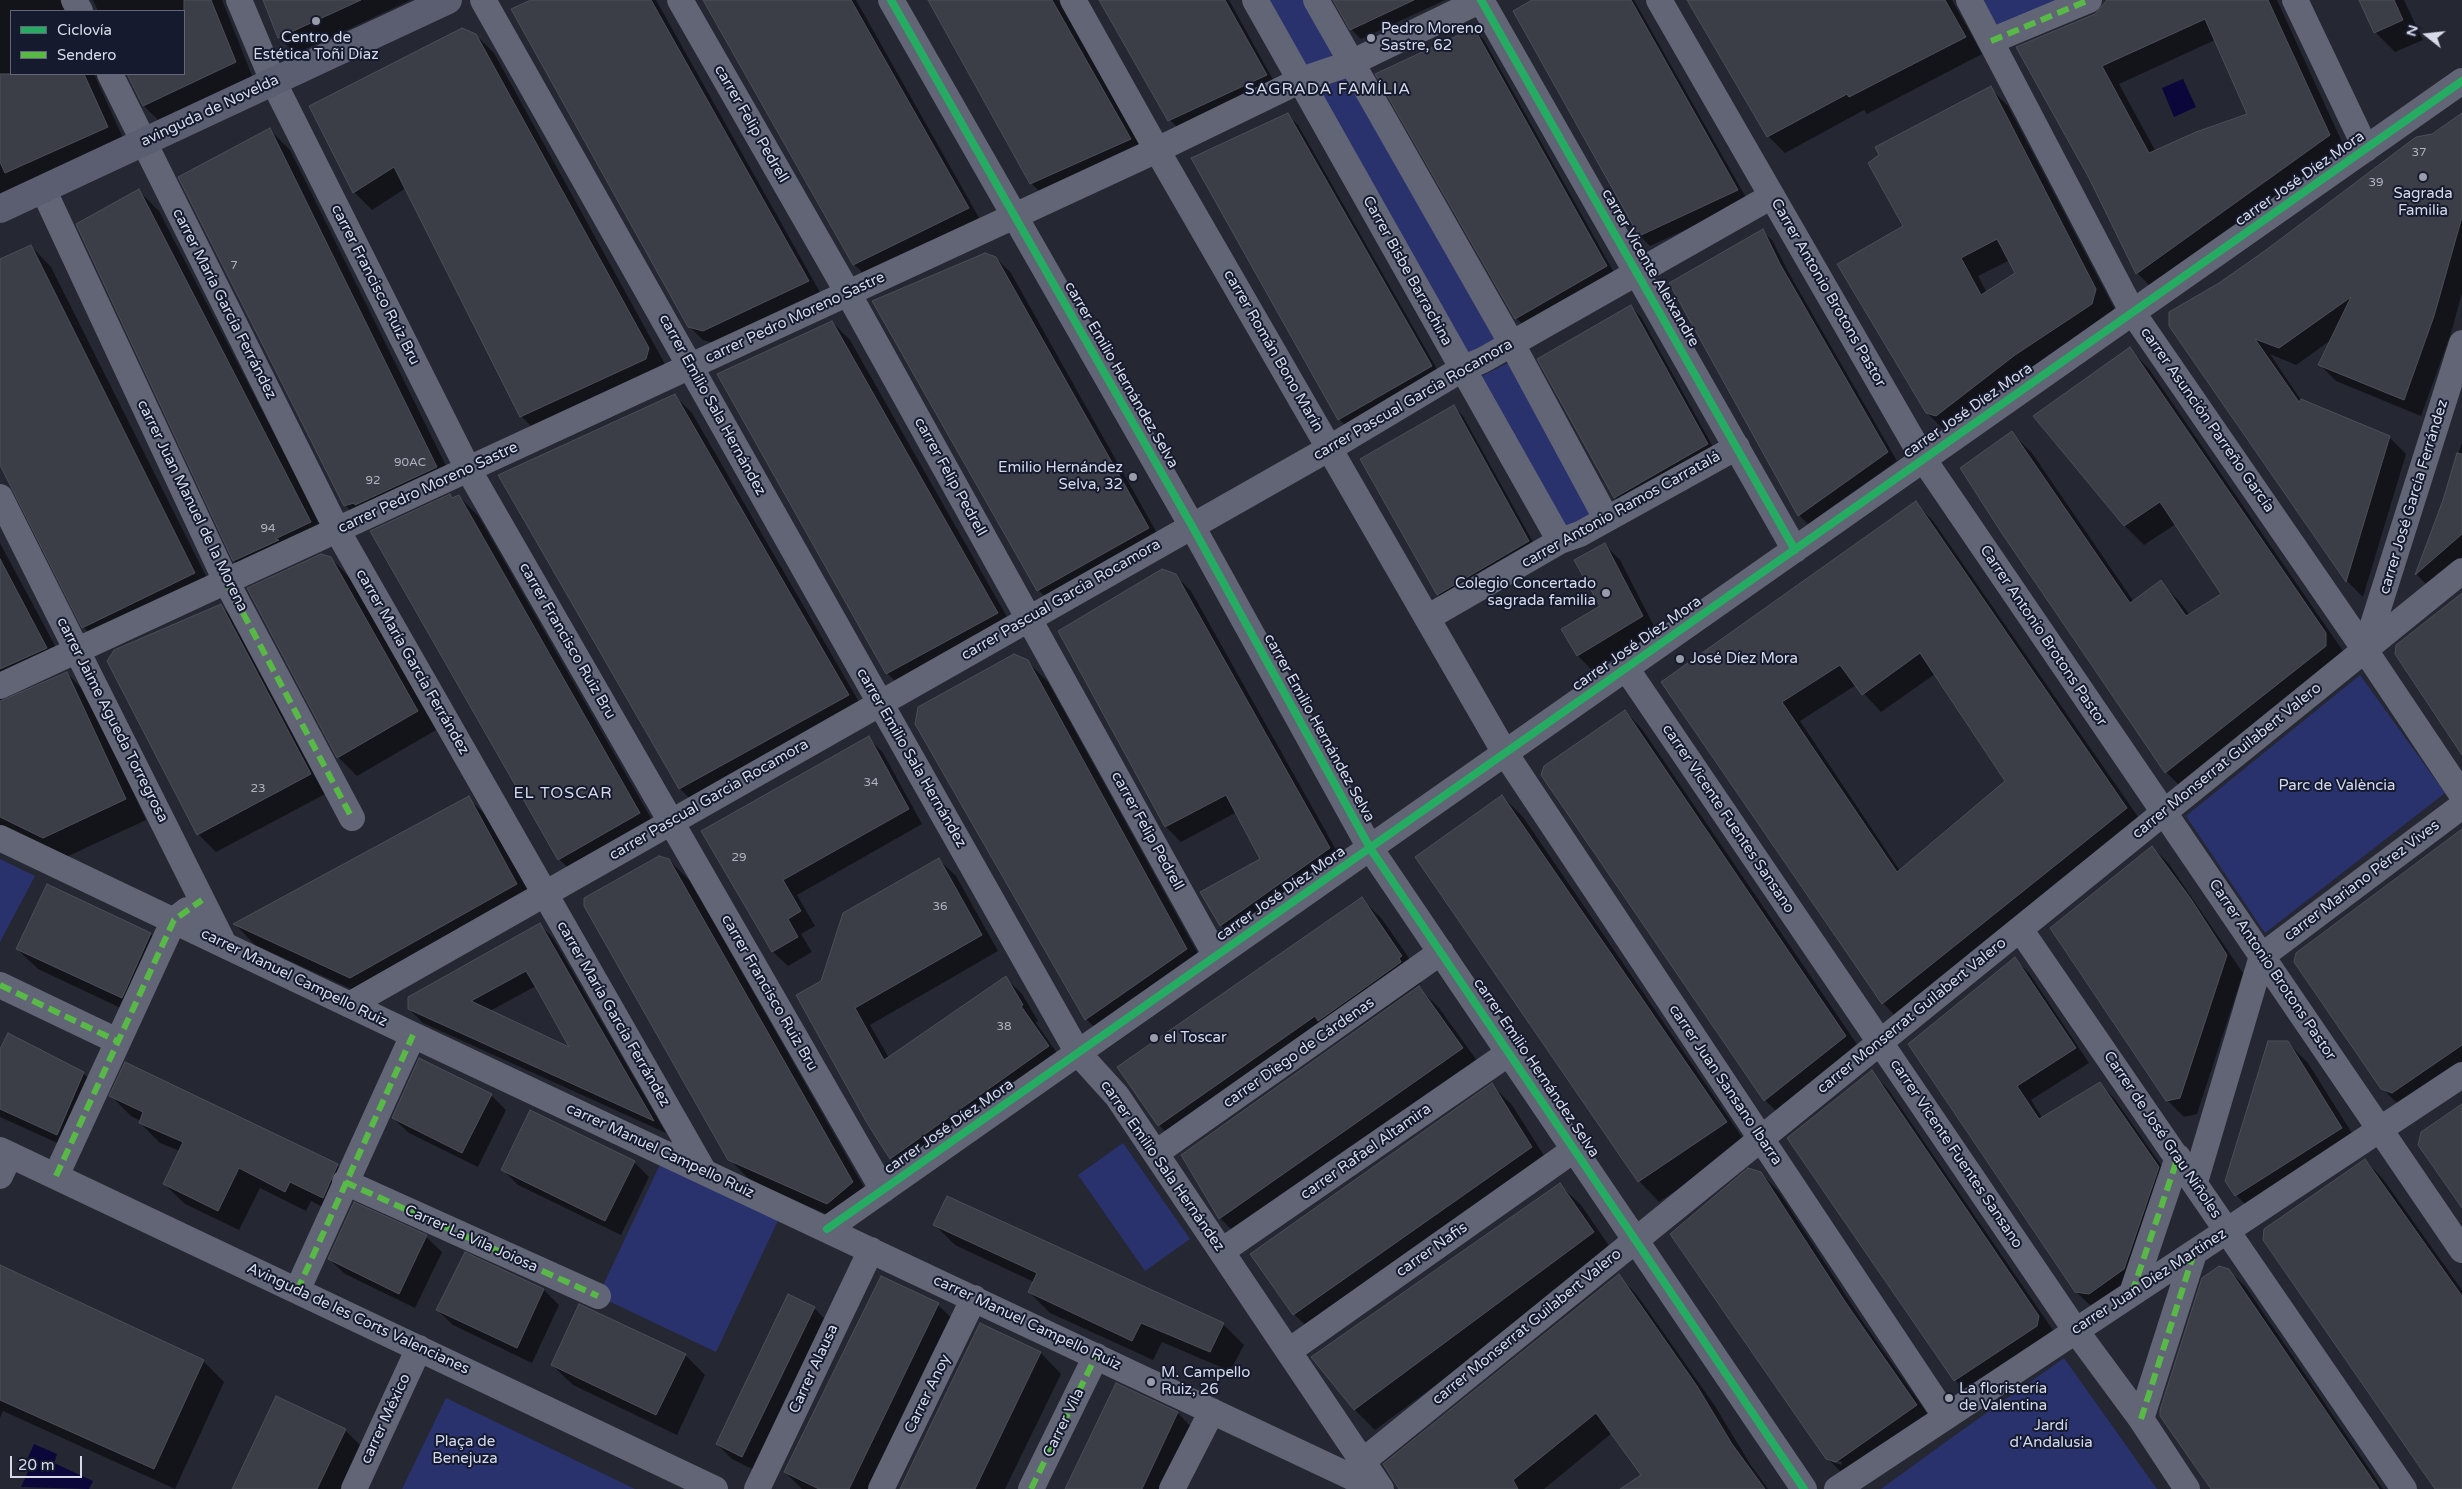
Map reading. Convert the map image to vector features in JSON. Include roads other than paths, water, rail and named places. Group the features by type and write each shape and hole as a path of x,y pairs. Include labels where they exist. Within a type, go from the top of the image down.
{"main road":[{"name":"avinguda de Novelda","path":"2,202 42,189 448,0"}],"street":[{"name":"carrer Francisco Ruiz Bru","path":"239,0 273,81 468,469 883,1190"},
{"name":"carrer Emilio Sala Hernández","path":"483,0 1078,1053 1117,1096 1381,1489"},
{"name":"carrer Felip Pedrell","path":"680,0 848,293 1216,956"},
{"name":"carrer Emilio Hernández Selva","path":"891,0 1192,526 1370,848 1804,1489"},
{"name":"carrer Román Bono Marín","path":"1073,0 1157,150 1505,753"},
{"name":"Carrer Bisbe Barrachina","path":"1255,0 1560,541"},
{"path":"1316,0 1512,344 1606,518"},
{"name":"carrer Pedro Moreno Sastre","path":"0,686 1157,150 1300,80 1351,63 1481,0"},
{"name":"carrer Vicente Aleixandre","path":"1481,0 1795,550"},
{"name":"Carrer Antonio Brotons Pastor","path":"1658,0 1924,460 2462,1250"},
{"name":"carrer Asunción Parreño García","path":"1969,0 2133,313 2365,650 2462,796"},
{"path":"1990,41 2089,0"},
{"path":"2295,0 2366,149"},
{"name":"carrer María García Ferrández","path":"110,75 337,530 703,1170"},
{"name":"carrer José Díez Mora","path":"827,1229 2462,81"},
{"name":"carrer Juan Manuel de la Morena","path":"42,189 226,581 352,818"},
{"name":"carrer Pascual Garcia Rocamora","path":"351,1004 1330,448 1462,369 1512,344 1772,196"},
{"name":"carrer José García Ferrández","path":"2365,650 2462,343"},
{"name":"carrer Antonio Ramos Carratalá","path":"1427,618 1560,541 1580,534 1737,447"},
{"name":"carrer Jaime Agueda Torregrosa","path":"0,497 224,944"},
{"name":"carrer Monserrat Guilabert Valero","path":"1357,1453 1636,1239 2462,571"},
{"name":"carrer Vicente Fuentes Sansano","path":"1626,668 2076,1330 2141,1420 2187,1489"},
{"name":"carrer Juan Sansano Ibarra","path":"1505,753 1946,1416"},
{"name":"carrer Mariano Pérez Vives","path":"2262,956 2462,806"},
{"name":"carrer Manuel Campello Ruiz","path":"0,838 413,1035 1377,1489"},
{"path":"56,1176 174,920 202,900"},
{"name":"Carrer de José Grau Niñoles","path":"2020,929 2404,1489"},
{"name":"carrer Diego de Cárdenas","path":"1156,1153 1441,952"},
{"path":"2195,1182 2262,956"},
{"path":"0,985 117,1041"},
{"path":"297,1291 413,1035"},
{"name":"carrer Rafael Altamira","path":"1222,1252 1510,1053"},
{"name":"carrer Juan Díez Martínez","path":"1837,1489 2462,1075"},
{"name":"carrer Nafis","path":"1289,1351 1574,1149"},
{"path":"2132,1293 2178,1157"},
{"name":"Avinguda de les Corts Valencianes","path":"3,1160 56,1176 715,1489"},
{"name":"Carrer La Vila Joiosa","path":"345,1182 598,1296"},
{"name":"Carrer Alausa","path":"758,1489 871,1250"},
{"path":"2141,1420 2194,1252"},
{"name":"Carrer Anoy","path":"881,1489 974,1298"},
{"name":"carrer México","path":"354,1489 419,1348"},
{"name":"Carrer Vila","path":"1031,1489 1096,1356"},
{"path":"1172,1489 1212,1411"},
{"path":"1321,1463 1338,1461 1347,1454 1357,1453"}],"place":[{"name":"Centro de Estética Toñi Díaz","path":"316,21"},
{"name":"Pedro Moreno Sastre, 62","path":"1371,38"},
{"name":"Sagrada Familia","path":"2423,177"},
{"name":"Emilio Hernández Selva, 32","path":"1133,477"},
{"name":"Colegio Concertado sagrada familia","path":"1606,593"},
{"name":"José Díez Mora","path":"1680,659"},
{"name":"el Toscar","path":"1154,1038"},
{"name":"M. Campello Ruiz, 26","path":"1151,1382"},
{"name":"La floristería de Valentina","path":"1949,1398"}],"district":[{"name":"SAGRADA FAMÍLIA","path":"1328,90"},
{"name":"EL TOSCAR","path":"563,794"}],"park label":[{"name":"Parc de València","path":"2337,786"},
{"name":"Jardí d'Andalusia","path":"2051,1434"},
{"name":"Plaça de Benejuza","path":"465,1450"}]}
